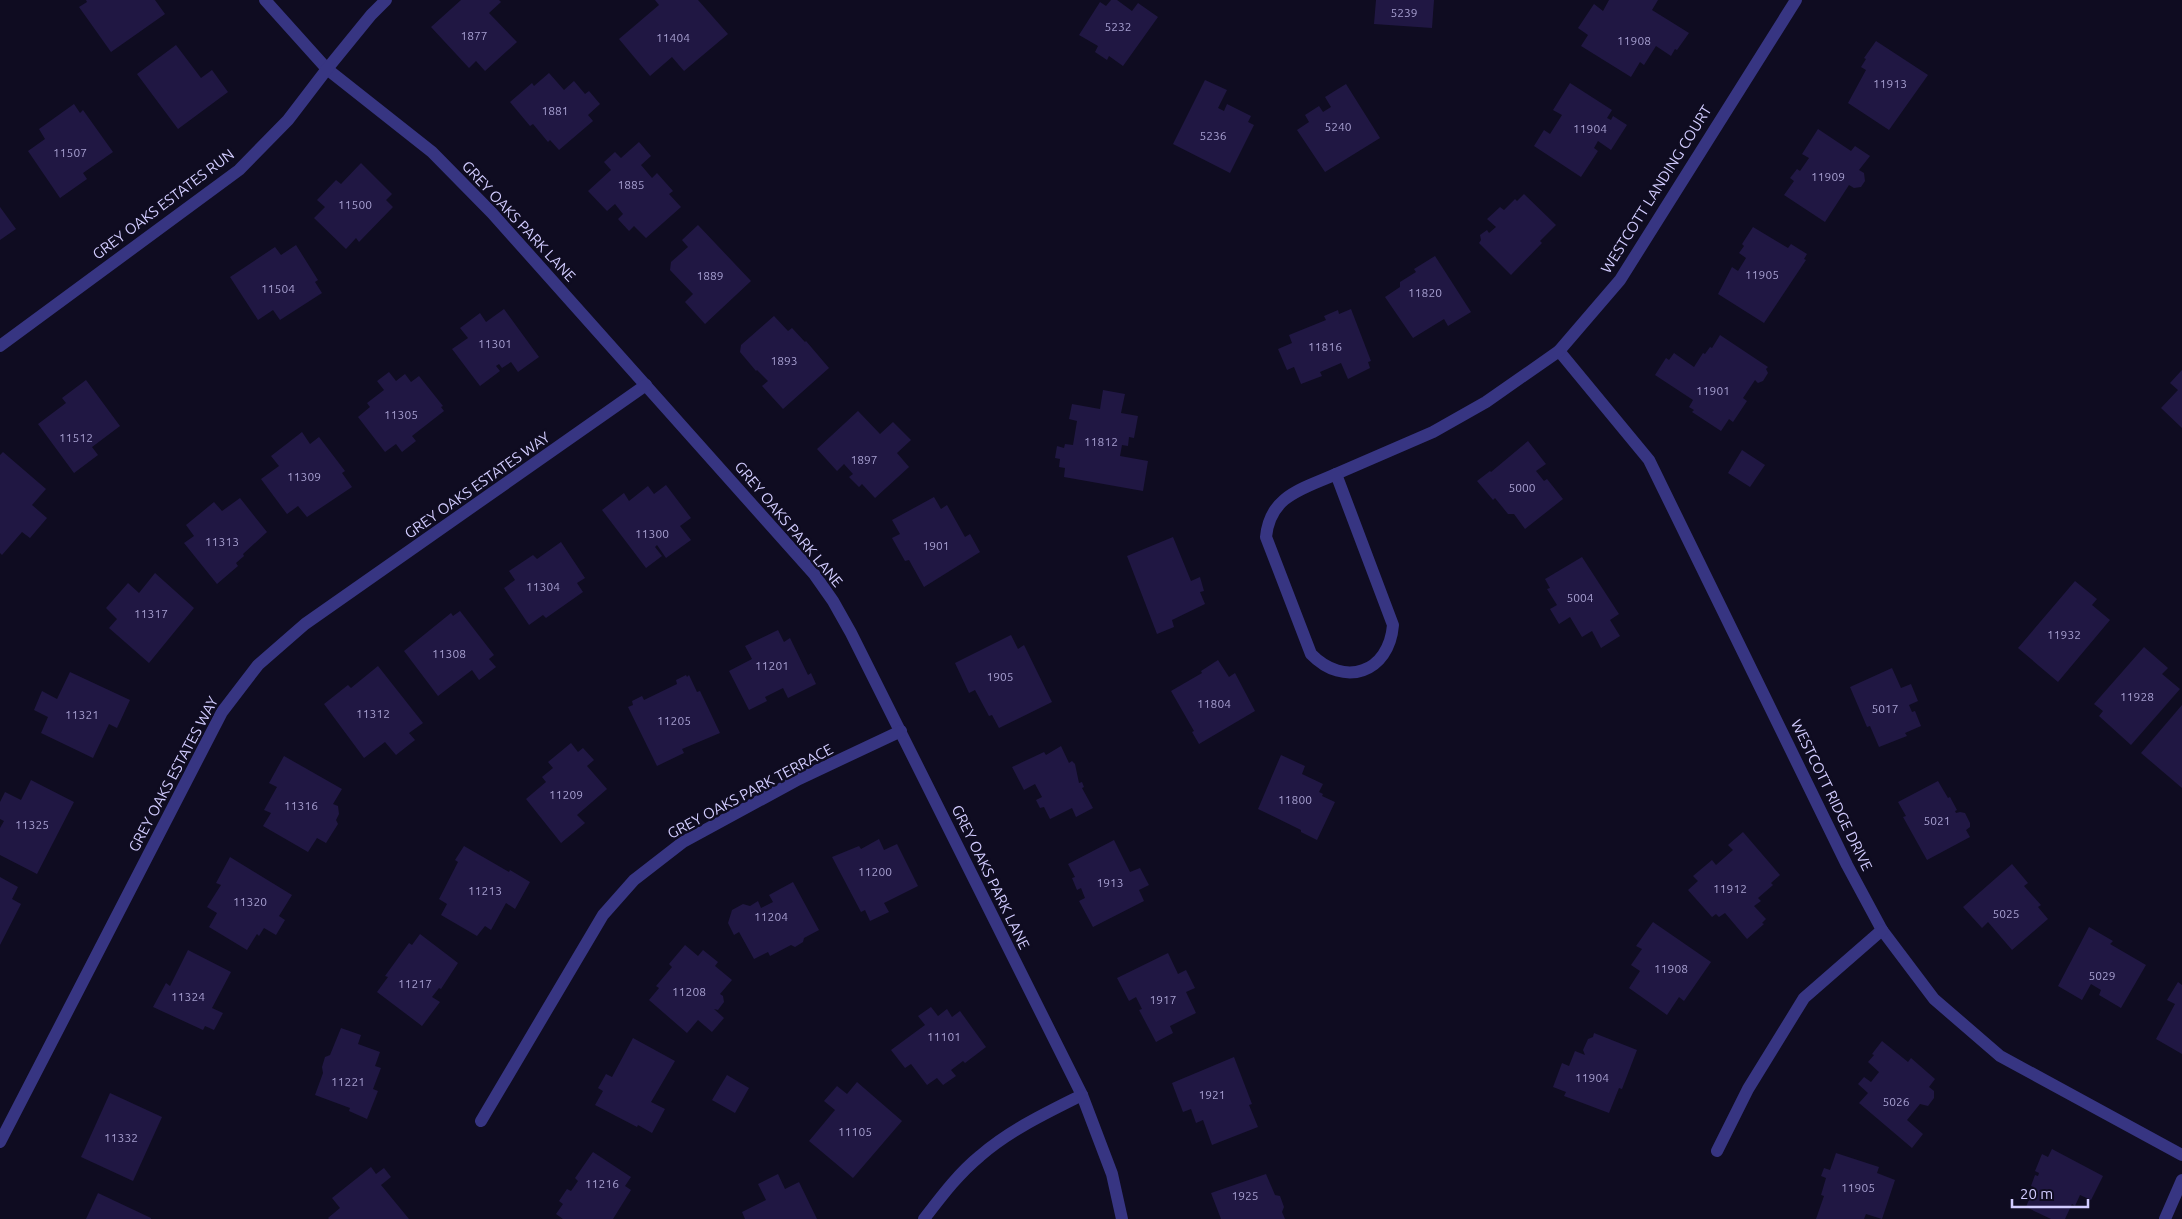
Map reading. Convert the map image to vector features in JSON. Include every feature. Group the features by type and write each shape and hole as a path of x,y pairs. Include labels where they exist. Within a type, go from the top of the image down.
{"street":[{"name":"GREY OAKS PARK LANE","path":"265,0 327,68 432,152 492,213 814,574 846,625 901,731 1082,1095 1112,1174 1122,1219"},
{"name":"GREY OAKS ESTATES RUN","path":"0,346 239,170 288,120 327,68 386,0"},
{"name":"WESTCOTT LANDING COURT","path":"1336,474 1393,625 1392,638 1387,650 1379,660 1369,668 1344,673 1331,670 1311,654 1266,537 1272,512 1280,502 1291,494 1336,474 1433,432 1486,402 1558,351 1620,280 1796,0"},
{"name":"WESTCOTT RIDGE DRIVE","path":"1558,351 1649,460 1847,865 1882,930 1934,999 2000,1056 2182,1155"},
{"name":"GREY OAKS ESTATES WAY","path":"0,1142 222,712 258,665 305,624 646,385"},
{"name":"GREY OAKS PARK TERRACE","path":"481,1121 603,916 634,880 683,842 799,779 901,731"},
{"path":"1717,1151 1748,1089 1804,998 1882,930"},
{"path":"924,1219 979,1156 1025,1124 1082,1095"},
{"path":"2165,1219 2182,1180"}],"building":[{"path":"86,0 155,0 165,14 111,52 79,7 87,2"},
{"path":"461,0 499,0 501,2 489,13 517,42 485,71 476,61 469,68 431,27"},
{"path":"655,0 698,0 728,34 684,71 672,57 650,76 619,39 659,5"},
{"path":"1111,0 1117,0 1132,11 1138,3 1158,17 1123,66 1109,56 1107,60 1095,52 1098,46 1079,35 1100,2 1106,6"},
{"path":"1376,0 1434,0 1432,28 1374,24"},
{"path":"1609,0 1658,0 1652,10 1689,33 1671,56 1656,46 1644,65 1640,62 1631,77 1581,46 1588,35 1578,28 1594,4 1603,11"},
{"path":"1876,41 1928,75 1889,130 1848,103 1866,70 1861,67 1866,59 1864,58"},
{"path":"176,45 201,78 212,70 228,92 178,129 137,74"},
{"path":"549,73 564,90 574,81 585,94 589,91 600,104 588,115 593,121 559,150 550,140 548,142 533,124 530,126 510,102 532,83 534,86"},
{"path":"1205,80 1227,90 1218,108 1224,111 1227,104 1251,116 1248,122 1254,125 1230,173 1173,144"},
{"path":"1570,83 1612,110 1607,118 1611,120 1613,116 1627,125 1611,150 1598,141 1594,148 1598,151 1581,177 1534,146 1544,130 1550,134 1562,115 1553,110"},
{"path":"1346,84 1380,138 1325,172 1297,130 1309,122 1305,115 1319,106 1323,112 1331,107 1325,97"},
{"path":"74,104 80,113 83,110 113,152 83,173 87,179 60,198 28,151 45,139 39,129"},
{"path":"1818,129 1851,151 1855,146 1870,156 1859,170 1864,173 1865,181 1861,187 1854,188 1849,185 1825,222 1784,195 1794,181 1790,178 1797,169 1800,171 1809,158 1802,154"},
{"path":"639,142 651,156 641,165 652,178 657,173 673,191 669,194 681,207 646,238 634,226 629,231 618,219 623,214 615,204 607,211 588,191 611,170 604,162 615,152 621,158"},
{"path":"361,163 392,194 386,200 393,207 359,242 356,238 346,249 314,218 325,207 317,200 336,180 341,184"},
{"path":"1524,194 1556,225 1540,241 1542,243 1511,275 1479,243 1481,240 1480,235 1487,230 1489,233 1496,227 1487,219 1500,207 1504,210 1515,199 1517,201"},
{"path":"0,207 16,229 0,240"},
{"path":"698,225 751,281 705,324 685,302 693,294 670,270 671,262 688,247 682,240"},
{"path":"1753,227 1788,248 1791,244 1807,254 1804,259 1806,260 1764,323 1718,294 1732,267 1738,271 1746,258 1739,253 1744,246 1742,244"},
{"path":"296,245 318,280 315,282 322,293 280,320 273,310 258,320 230,277 275,247 281,255"},
{"path":"1435,256 1471,312 1448,326 1444,319 1413,338 1385,297 1400,287 1400,282 1416,272 1414,269"},
{"path":"504,309 539,357 518,372 511,362 502,368 499,364 496,366 500,371 480,386 452,349 468,338 460,328 480,313 486,322"},
{"path":"1351,309 1371,361 1368,362 1370,368 1348,379 1341,363 1320,372 1322,376 1301,384 1294,367 1287,370 1278,349 1292,343 1289,335 1326,320 1324,316 1338,310 1339,314"},
{"path":"774,316 788,331 792,328 806,341 829,368 783,409 762,386 768,381 756,371 740,352 741,345"},
{"path":"1720,335 1768,367 1766,369 1768,373 1763,381 1758,383 1755,380 1743,398 1747,401 1733,422 1729,419 1721,431 1692,412 1694,410 1689,407 1693,400 1655,375 1666,358 1669,360 1674,353 1694,367 1703,353 1705,354 1710,347 1712,348"},
{"path":"2182,370 2182,428 2161,408 2178,390 2170,383"},
{"path":"389,372 396,381 405,374 411,382 419,376 443,406 441,407 444,411 412,436 416,441 402,452 396,444 385,452 358,417 370,407 367,403 384,390 377,381"},
{"path":"86,380 120,426 92,447 98,455 74,473 38,424 66,403 62,398"},
{"path":"1103,390 1125,394 1121,413 1138,416 1134,438 1129,437 1128,446 1122,445 1120,456 1148,461 1143,491 1064,477 1065,468 1059,467 1060,459 1055,458 1057,446 1064,448 1065,444 1073,445 1077,421 1069,419 1072,404 1100,409"},
{"path":"858,411 880,434 893,422 911,440 897,453 909,467 875,498 862,484 859,487 849,477 853,474 844,464 837,471 817,449"},
{"path":"302,432 310,444 319,437 345,471 342,473 352,487 307,517 298,506 287,514 261,479 279,466 271,456"},
{"path":"1528,441 1546,464 1536,471 1544,481 1547,479 1563,499 1525,529 1514,514 1508,514 1477,481 1491,472"},
{"path":"1742,450 1765,465 1750,487 1728,473"},
{"path":"3,452 46,489 32,505 47,518 30,538 22,532 2,555 0,553 0,455"},
{"path":"666,485 691,518 680,526 691,540 666,558 657,545 655,547 662,556 646,568 602,510 624,493 629,501 648,486 654,494"},
{"path":"934,497 941,509 947,505 965,537 970,534 980,552 924,587 909,560 905,561 892,538 900,534 892,520"},
{"path":"240,498 267,532 243,554 244,556 236,563 238,566 217,584 184,543 194,536 186,525 214,502 222,511"},
{"path":"1173,537 1191,581 1200,577 1204,591 1200,592 1205,604 1172,620 1174,627 1157,634 1127,556"},
{"path":"561,542 585,578 577,583 583,592 546,618 543,615 529,625 504,588 515,580 509,571 533,555 537,559"},
{"path":"1582,557 1619,614 1610,620 1620,636 1601,648 1592,631 1582,637 1570,617 1559,624 1550,609 1557,605 1547,589 1550,588 1545,579"},
{"path":"155,573 194,608 149,663 109,628 117,619 106,608 128,583 139,593"},
{"path":"2075,581 2097,599 2092,605 2110,620 2058,682 2018,648"},
{"path":"460,611 494,655 489,659 496,667 479,680 472,670 438,696 404,651 451,613 453,616"},
{"path":"778,630 784,642 790,638 808,675 811,673 816,684 788,698 783,688 765,697 767,701 749,710 729,671 752,659 745,646"},
{"path":"1011,635 1018,649 1024,645 1052,702 999,728 992,715 989,716 975,690 969,693 955,663"},
{"path":"2144,647 2168,668 2162,674 2180,689 2131,745 2099,716 2103,711 2094,704"},
{"path":"1218,660 1229,677 1235,673 1255,711 1199,744 1192,732 1194,731 1171,691 1202,673 1201,671"},
{"path":"378,666 423,723 409,733 415,740 396,755 385,742 364,758 324,704 348,685 351,688"},
{"path":"1892,668 1901,688 1911,684 1918,701 1909,705 1912,712 1915,711 1921,726 1905,733 1907,736 1879,747 1870,726 1867,727 1850,687"},
{"path":"70,672 130,700 117,728 109,724 93,758 41,733 48,717 34,710 42,691 57,699"},
{"path":"686,675 687,677 689,675 697,692 700,691 720,733 682,749 684,753 657,766 628,707 633,705 632,701 642,696 644,700 677,684 676,680"},
{"path":"2182,705 2182,788 2141,753"},
{"path":"571,743 578,752 583,748 594,760 587,766 607,789 577,815 585,823 561,843 526,799 546,782 542,777 553,768 548,762"},
{"path":"1061,746 1069,763 1072,761 1075,764 1079,783 1082,782 1084,787 1082,788 1093,808 1076,817 1072,808 1050,819 1044,807 1040,808 1036,800 1042,797 1035,784 1024,790 1012,767 1044,752 1046,755"},
{"path":"1281,755 1305,766 1302,774 1323,784 1319,792 1323,794 1322,796 1335,802 1317,840 1258,809"},
{"path":"284,756 342,789 333,804 338,806 339,814 336,820 338,824 326,843 317,838 308,852 263,826 271,813 264,810 277,787 269,783"},
{"path":"31,780 74,802 37,874 0,855 0,828 4,821 0,819 0,802 5,792 21,800"},
{"path":"1938,781 1948,798 1950,797 1957,810 1955,811 1956,813 1965,813 1970,823 1970,827 1966,830 1970,837 1927,860 1903,817 1906,816 1898,802"},
{"path":"1743,832 1780,875 1771,883 1773,885 1758,898 1761,901 1754,906 1766,919 1762,923 1764,924 1747,939 1725,913 1719,917 1716,914 1712,917 1688,890 1698,881 1693,876 1712,860 1716,865 1733,850 1728,845"},
{"path":"879,839 884,850 897,844 918,886 884,903 889,912 870,921 865,910 861,912 832,857 859,846 861,849"},
{"path":"1114,840 1130,872 1140,868 1149,885 1139,890 1144,901 1093,927 1079,901 1085,898 1081,888 1077,890 1072,878 1075,877 1068,864"},
{"path":"464,846 530,882 515,909 506,903 491,930 485,926 477,936 441,915 447,904 439,899 458,862 455,860"},
{"path":"230,857 292,895 279,916 285,920 276,935 264,928 259,936 257,934 247,950 209,927 217,913 207,907 221,885 216,883"},
{"path":"2012,864 2028,883 2024,886 2041,905 2038,907 2048,919 2012,950 1988,922 1982,928 1963,907"},
{"path":"0,877 18,887 12,899 21,904 0,945"},
{"path":"793,882 819,930 804,938 803,942 795,947 791,945 770,956 768,952 754,959 739,932 734,935 728,923 732,910 743,904 750,906 758,901 761,908 773,902 769,895"},
{"path":"1653,922 1711,962 1684,1001 1679,997 1667,1015 1629,988 1640,971 1631,965 1642,949 1636,946"},
{"path":"2089,927 2113,941 2110,944 2146,965 2121,1008 2099,995 2101,990 2091,984 2082,1000 2058,986"},
{"path":"420,934 458,963 441,989 439,988 432,997 440,1002 422,1026 377,992 388,977 385,976 409,943 412,945"},
{"path":"685,945 698,956 703,950 718,962 715,966 732,980 720,994 723,996 724,1002 718,1010 714,1009 724,1018 712,1032 698,1020 687,1033 649,1000 659,988 656,986 672,967 669,964"},
{"path":"188,950 231,972 212,1008 223,1013 214,1030 205,1026 203,1030 153,1007 166,983 170,986"},
{"path":"1168,953 1178,974 1186,970 1195,988 1186,992 1196,1013 1170,1026 1173,1033 1156,1042 1139,1010 1142,1009 1136,997 1129,1001 1117,978"},
{"path":"2178,982 2182,985 2182,1054 2156,1039 2175,1004 2167,1000"},
{"path":"931,1007 938,1016 947,1009 952,1017 960,1011 986,1047 965,1063 963,1061 951,1070 956,1076 943,1085 937,1078 927,1085 911,1064 905,1068 891,1050 925,1025 918,1016"},
{"path":"341,1028 361,1035 358,1044 380,1052 375,1066 381,1068 373,1089 378,1091 367,1119 349,1111 350,1108 315,1095 323,1073 322,1067 325,1057 330,1055"},
{"path":"1594,1033 1637,1050 1622,1089 1619,1088 1609,1113 1564,1096 1566,1092 1553,1087 1562,1063 1569,1066 1575,1051 1585,1055 1583,1050 1588,1039 1593,1037"},
{"path":"633,1038 675,1061 651,1102 665,1109 652,1133 595,1105 603,1091 598,1088 606,1074 612,1077"},
{"path":"1882,1041 1908,1062 1911,1058 1935,1079 1929,1087 1934,1091 1934,1098 1928,1106 1920,1104 1907,1120 1923,1134 1912,1148 1859,1103 1868,1093 1858,1084 1864,1077 1871,1082 1879,1072 1868,1062"},
{"path":"1234,1057 1252,1104 1249,1105 1258,1127 1212,1145 1203,1120 1196,1123 1191,1109 1183,1112 1172,1083"},
{"path":"727,1075 749,1088 735,1113 712,1100"},
{"path":"857,1082 902,1121 853,1178 809,1141 835,1110 824,1101 837,1086 847,1094"},
{"path":"110,1093 162,1117 133,1181 81,1157"},
{"path":"2052,1149 2103,1176 2091,1200 2080,1195 2075,1206 2072,1204 2065,1219 2051,1219 2026,1207 2034,1187 2031,1186 2035,1175 2038,1176 2039,1173 2035,1171 2042,1154 2048,1157"},
{"path":"593,1152 631,1177 625,1186 631,1190 613,1219 563,1219 556,1214 563,1204 559,1201 567,1189 571,1191 578,1181 575,1178"},
{"path":"1836,1153 1879,1167 1877,1173 1895,1180 1882,1219 1866,1214 1864,1219 1816,1219 1824,1196 1821,1195 1826,1178 1821,1176 1824,1168 1830,1170"},
{"path":"371,1167 376,1174 384,1168 391,1177 381,1185 409,1219 329,1219 340,1208 332,1198"},
{"path":"778,1174 785,1189 799,1182 817,1219 745,1219 742,1212 766,1200 758,1184"},
{"path":"1266,1174 1275,1195 1280,1196 1284,1207 1282,1212 1285,1219 1221,1219 1211,1193"},
{"path":"98,1193 151,1218 151,1219 86,1219"}]}
